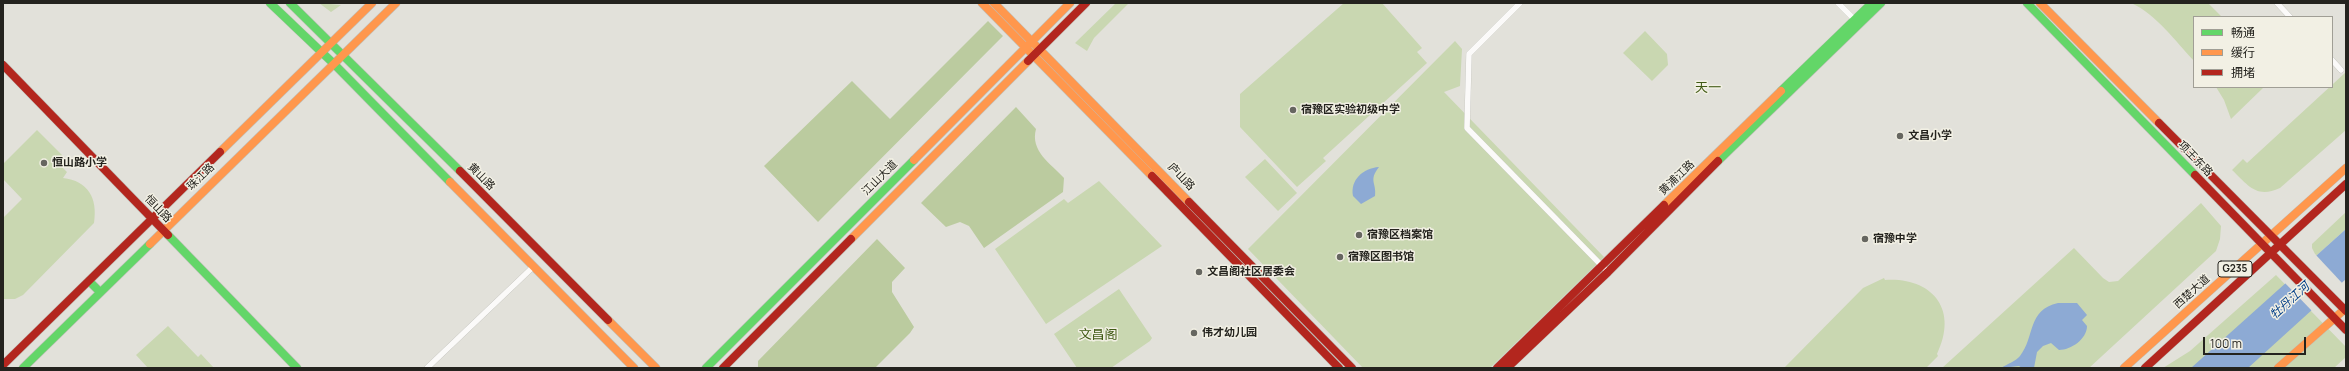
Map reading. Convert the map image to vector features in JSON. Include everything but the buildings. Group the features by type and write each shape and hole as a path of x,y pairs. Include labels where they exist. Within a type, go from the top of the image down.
{"main road":[{"path":"270,3 334,64 634,368"},
{"name":"黄山路","path":"290,3 332,43 656,368"},
{"name":"珠江路","path":"3,365 372,3"},
{"name":"珠江路","path":"23,368 396,3"},
{"name":"庐山路","path":"982,3 1028,45 1040,50 1352,368"},
{"name":"庐山路","path":"994,3 1028,45 1034,57 1340,368"},
{"name":"江山大道","path":"706,368 1070,3"},
{"path":"723,368 1034,57 1086,3"},
{"name":"黄浦江路","path":"1507,368 1608,272 1857,22 1872,3"},
{"name":"黄浦江路","path":"1497,368 1857,22 1881,3"},
{"name":"项王东路","path":"2027,3 2346,330"},
{"name":"项王东路","path":"2040,3 2144,110 2272,235 2345,309"},
{"name":"恒山路","path":"3,65 290,368"},
{"name":"恒山路","path":"3,71 151,220"},
{"name":"西楚大道","path":"2124,368 2346,168"},
{"name":"G235","path":"2145,368 2346,184"},
{"name":"恒山路","path":"162,232 297,368"},
{"path":"89,281 100,292"},
{"path":"2278,368 2345,309"}],"street":[{"path":"1520,3 1469,54 1467,128 1608,272"},
{"path":"1838,3 1857,22"},
{"path":"2277,3 2289,16"},
{"path":"2333,61 2341,70"},
{"path":"427,368 534,267"}],"green space":[{"path":"319,3 341,5 331,12"},
{"path":"1116,3 1129,3 1094,38 1087,51 1075,43"},
{"path":"1344,3 1382,3 1422,48 1417,52 1427,63 1323,158 1326,161 1297,187 1240,127 1240,94"},
{"path":"2131,3 2208,3 2221,16 2193,16 2193,60 2157,21"},
{"path":"988,21 1003,36 818,222 764,166 852,81 890,119"},
{"path":"1645,31 1667,54 1668,65 1652,81 1623,53"},
{"path":"1455,41 1462,49 1460,86 1444,92 1604,257 1490,368 1363,368 1248,249"},
{"path":"2346,72 2346,130 2280,188 2265,192 2258,191 2248,185 2232,170 2243,159 2247,163 2329,88 2333,88 2333,84"},
{"path":"2217,88 2263,88 2231,119 2224,100"},
{"path":"1016,107 1036,129 1036,144 1042,156 1064,178 1063,192 984,248 969,226 960,222 946,227 921,203"},
{"name":"恒山路小学","path":"37,130 64,157 58,163 67,172 63,178 79,183 89,192 93,199 95,214 94,223 23,295 15,299 3,299 3,218 22,199 3,179 3,164"},
{"path":"1265,159 1297,193 1278,211 1245,177"},
{"path":"1099,181 1162,246 1046,324 995,249 1064,199 1068,203"},
{"path":"2201,203 2221,226 2220,239 2216,251 2089,368 1942,368 2074,248 2103,278 2109,282 2118,281"},
{"path":"2346,212 2346,229 2316,256 2312,248 2312,244"},
{"path":"877,239 905,268 892,282 892,292 914,327 910,333 875,368 758,368 758,361"},
{"path":"2276,275 2346,347 2346,357 2334,368 2163,368 2190,351"},
{"path":"1884,278 1885,280 1902,280 1916,284 1928,290 1937,299 1943,310 1945,323 1943,338 1937,354 1938,356 1926,368 1784,368 1863,288"},
{"path":"1119,289 1152,338 1150,341 1111,368 1077,368 1054,334"},
{"path":"168,326 198,357 201,354 214,368 148,368 136,355"}],"water":[{"path":"1379,167 1373,179 1375,196 1361,204 1353,196 1356,180 1363,172"},
{"name":"牡丹江河","path":"2346,229 2346,279 2248,368 2191,368"},
{"path":"2058,303 2077,303 2087,315 2082,320 2087,326 2086,331 2078,343 2064,350 2059,350 2051,343 2043,346 2037,352 2034,368 2022,368 2019,366 2001,368 2018,358 2025,349 2036,318 2041,312"}],"pier":[{"path":"2315,254 2343,284 2313,312 2284,282"}],"traffic: fast":[{"path":"270,3 334,64 450,182"},
{"path":"290,3 460,171"},
{"path":"1781,91 1872,3"},
{"path":"1718,161 1881,3"},
{"path":"2027,3 2195,175"},
{"path":"706,368 914,160"},
{"path":"168,235 297,368"},
{"path":"23,368 150,244"},
{"path":"89,281 100,292"}],"traffic: slow":[{"path":"220,152 372,3"},
{"path":"150,244 396,3"},
{"path":"982,3 1152,176"},
{"path":"994,3 1189,202"},
{"path":"914,160 1070,3"},
{"path":"2040,3 2159,123"},
{"path":"851,239 1028,61"},
{"path":"1664,205 1781,91"},
{"path":"2124,368 2346,168"},
{"path":"450,182 634,368"},
{"path":"2278,368 2346,308"},
{"path":"608,320 656,368"}],"traffic: jam":[{"path":"1028,61 1086,3"},
{"path":"3,65 168,235"},
{"path":"2159,123 2346,311"},
{"path":"3,365 220,152"},
{"path":"1507,368 1608,272 1718,161"},
{"path":"460,171 608,320"},
{"path":"2195,175 2346,330"},
{"path":"1152,176 1339,368"},
{"path":"2145,368 2346,184"},
{"path":"1189,202 1352,368"},
{"path":"1497,368 1664,205"},
{"path":"723,368 851,239"}],"place":[{"name":"宿豫区实验初级中学","path":"1293,110"},
{"name":"文昌小学","path":"1900,136"},
{"name":"恒山路小学","path":"44,163"},
{"name":"宿豫区档案馆","path":"1359,235"},
{"name":"宿豫中学","path":"1865,239"},
{"name":"宿豫区图书馆","path":"1340,257"},
{"name":"文昌阁社区居委会","path":"1199,272"},
{"name":"伟才幼儿园","path":"1194,333"}],"district":[{"name":"天一","path":"1708,88"},
{"name":"文昌阁","path":"1098,335"}]}
